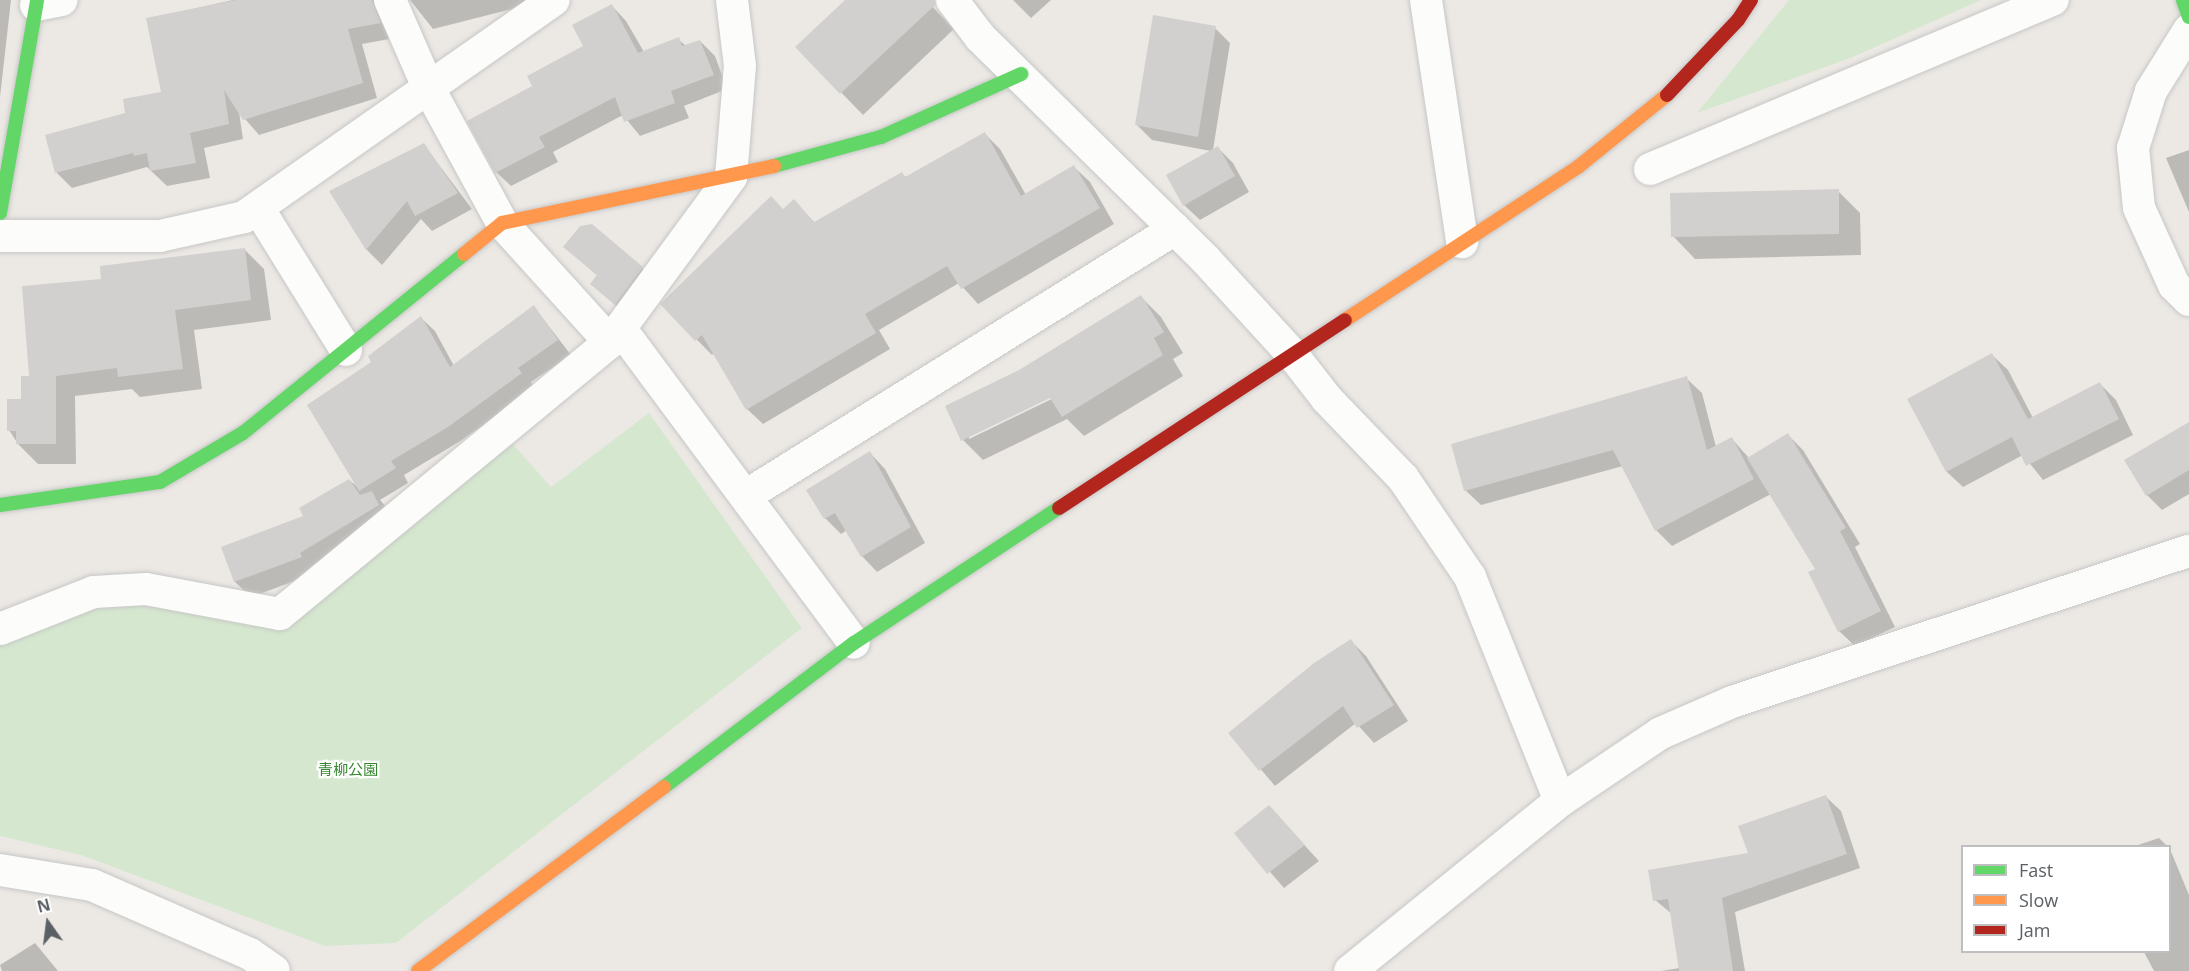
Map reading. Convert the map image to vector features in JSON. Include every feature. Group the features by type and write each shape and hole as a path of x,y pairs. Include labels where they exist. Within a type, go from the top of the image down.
{"street":[{"path":"390,0 428,87 502,223 615,335 747,495 854,643"},
{"path":"0,236 160,236 244,217 554,0"},
{"path":"0,628 105,591 146,589 280,614 615,335 731,177 740,66 732,0"},
{"path":"952,0 980,37 1021,74 1175,229 1292,354 1327,399 1403,478 1470,577 1560,801"},
{"path":"1426,0 1462,242"},
{"path":"418,971 448,952 854,643 1578,167 1664,98 1738,20 1751,0"},
{"path":"1650,169 2053,0"},
{"path":"2183,0 2189,16"},
{"path":"0,213 45,2"},
{"path":"2189,30 2151,91 2133,148 2139,208 2174,285 2189,300"},
{"path":"0,505 160,482 243,433 502,223 731,177 880,137 1021,74"},
{"path":"258,208 346,350"},
{"path":"747,495 1175,229"},
{"path":"1350,971 1560,801 1661,733 1732,702 2189,551"},
{"path":"0,870 92,885 250,954 274,971"}],"green space":[{"path":"1789,0 1981,0 1853,57 1697,113"},
{"name":"青柳公園","path":"649,413 802,628 396,943 325,946 81,855 0,836 0,643 102,599 265,625 511,442 551,487"}],"building":[{"path":"236,0 372,0 381,23 348,29 363,83 243,120 224,90 229,124 190,133 196,163 150,171 147,153 134,156 133,153 55,173 45,135 125,113 123,99 161,92 146,18"},
{"path":"845,0 934,0 935,5 840,94 795,47"},
{"path":"612,4 638,53 679,37 682,46 700,40 714,75 671,91 675,103 624,122 615,97 539,137 545,147 495,173 467,121 532,86 527,76 583,46 572,25"},
{"path":"1153,15 1216,26 1198,137 1135,125"},
{"path":"985,132 1021,196 1074,165 1100,208 961,289 947,266 865,314 876,333 746,410 702,335 695,341 660,304 771,196 783,209 794,199 814,222 902,172 905,177"},
{"path":"424,143 458,193 415,216 407,201 366,250 329,191"},
{"path":"1218,146 1235,176 1183,206 1166,175"},
{"path":"1839,189 1839,234 1671,237 1670,193"},
{"path":"592,224 643,267 615,305 590,284 597,275 563,247 580,226"},
{"path":"245,248 251,300 175,310 183,369 118,377 117,368 56,376 56,444 16,444 16,431 7,431 7,399 21,399 21,376 29,376 22,286 101,279 100,266"},
{"path":"1141,295 1164,332 1154,338 1163,355 1062,417 1050,398 961,441 945,406 1019,370"},
{"path":"534,305 558,340 518,368 522,373 448,427 391,461 396,468 359,491 307,405 371,362 368,356 421,316 450,367"},
{"path":"1992,353 2028,419 2100,382 2119,419 2026,466 2012,437 1946,472 1907,399"},
{"path":"1687,376 1707,450 1732,437 1754,479 1655,531 1613,450 1464,491 1451,444"},
{"path":"2189,422 2189,470 2146,496 2124,460"},
{"path":"1788,433 1846,528 1840,531 1881,611 1838,632 1808,572 1815,569 1747,458"},
{"path":"870,451 911,527 861,557 835,513 824,519 806,490"},
{"path":"349,479 360,495 372,491 379,505 300,553 302,557 234,582 221,547 303,516 299,508"},
{"path":"1351,639 1394,705 1357,728 1343,706 1259,771 1228,733 1314,663"},
{"path":"1826,795 1847,854 1722,898 1733,971 1679,971 1668,899 1653,901 1648,870 1748,853 1738,826"},
{"path":"1269,805 1305,845 1267,874 1234,833"}],"traffic: fast":[{"path":"0,213 37,0"},
{"path":"2183,0 2189,17"},
{"path":"774,166 881,137 1021,74"},
{"path":"0,505 160,482 243,433 464,254"},
{"path":"664,787 854,643 1059,508"}],"traffic: slow":[{"path":"1345,320 1578,167 1667,95"},
{"path":"464,254 502,223 774,166"},
{"path":"418,971 664,787"}],"traffic: jam":[{"path":"1667,95 1738,20 1751,0"},
{"path":"1059,508 1345,320"}]}
